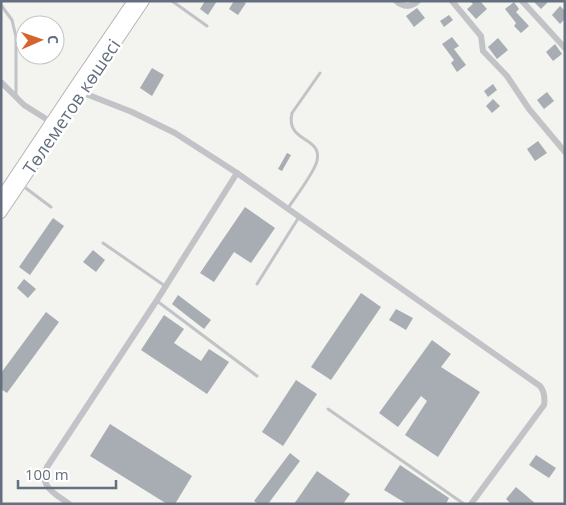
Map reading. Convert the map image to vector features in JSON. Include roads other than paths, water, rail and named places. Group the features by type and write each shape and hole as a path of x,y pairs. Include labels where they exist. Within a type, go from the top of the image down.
{"main road":[{"name":"Төлеметов көшесі","path":"1,213 133,1"},
{"name":"Төлеметов көшесі","path":"1,197 51,122 77,91 144,1"}],"street":[{"path":"396,1 401,5 411,6 418,1"},
{"path":"452,1 481,36 483,51 507,76 529,109 565,152"},
{"path":"522,1 565,48"},
{"path":"1,82 24,105 51,122"},
{"path":"77,91 132,112 175,132 237,173 543,389 544,405 471,504"},
{"path":"69,504 48,488 45,472 237,173"}],"lane":[{"path":"172,1 206,26"},
{"path":"1,5 12,20 16,37 16,98"},
{"path":"288,209 315,167 318,159 317,151 312,144 296,134 290,119 320,73"},
{"path":"20,184 51,207"},
{"path":"257,284 300,217"},
{"path":"103,243 166,286"},
{"path":"157,300 257,376"},
{"path":"328,409 464,504"}]}
